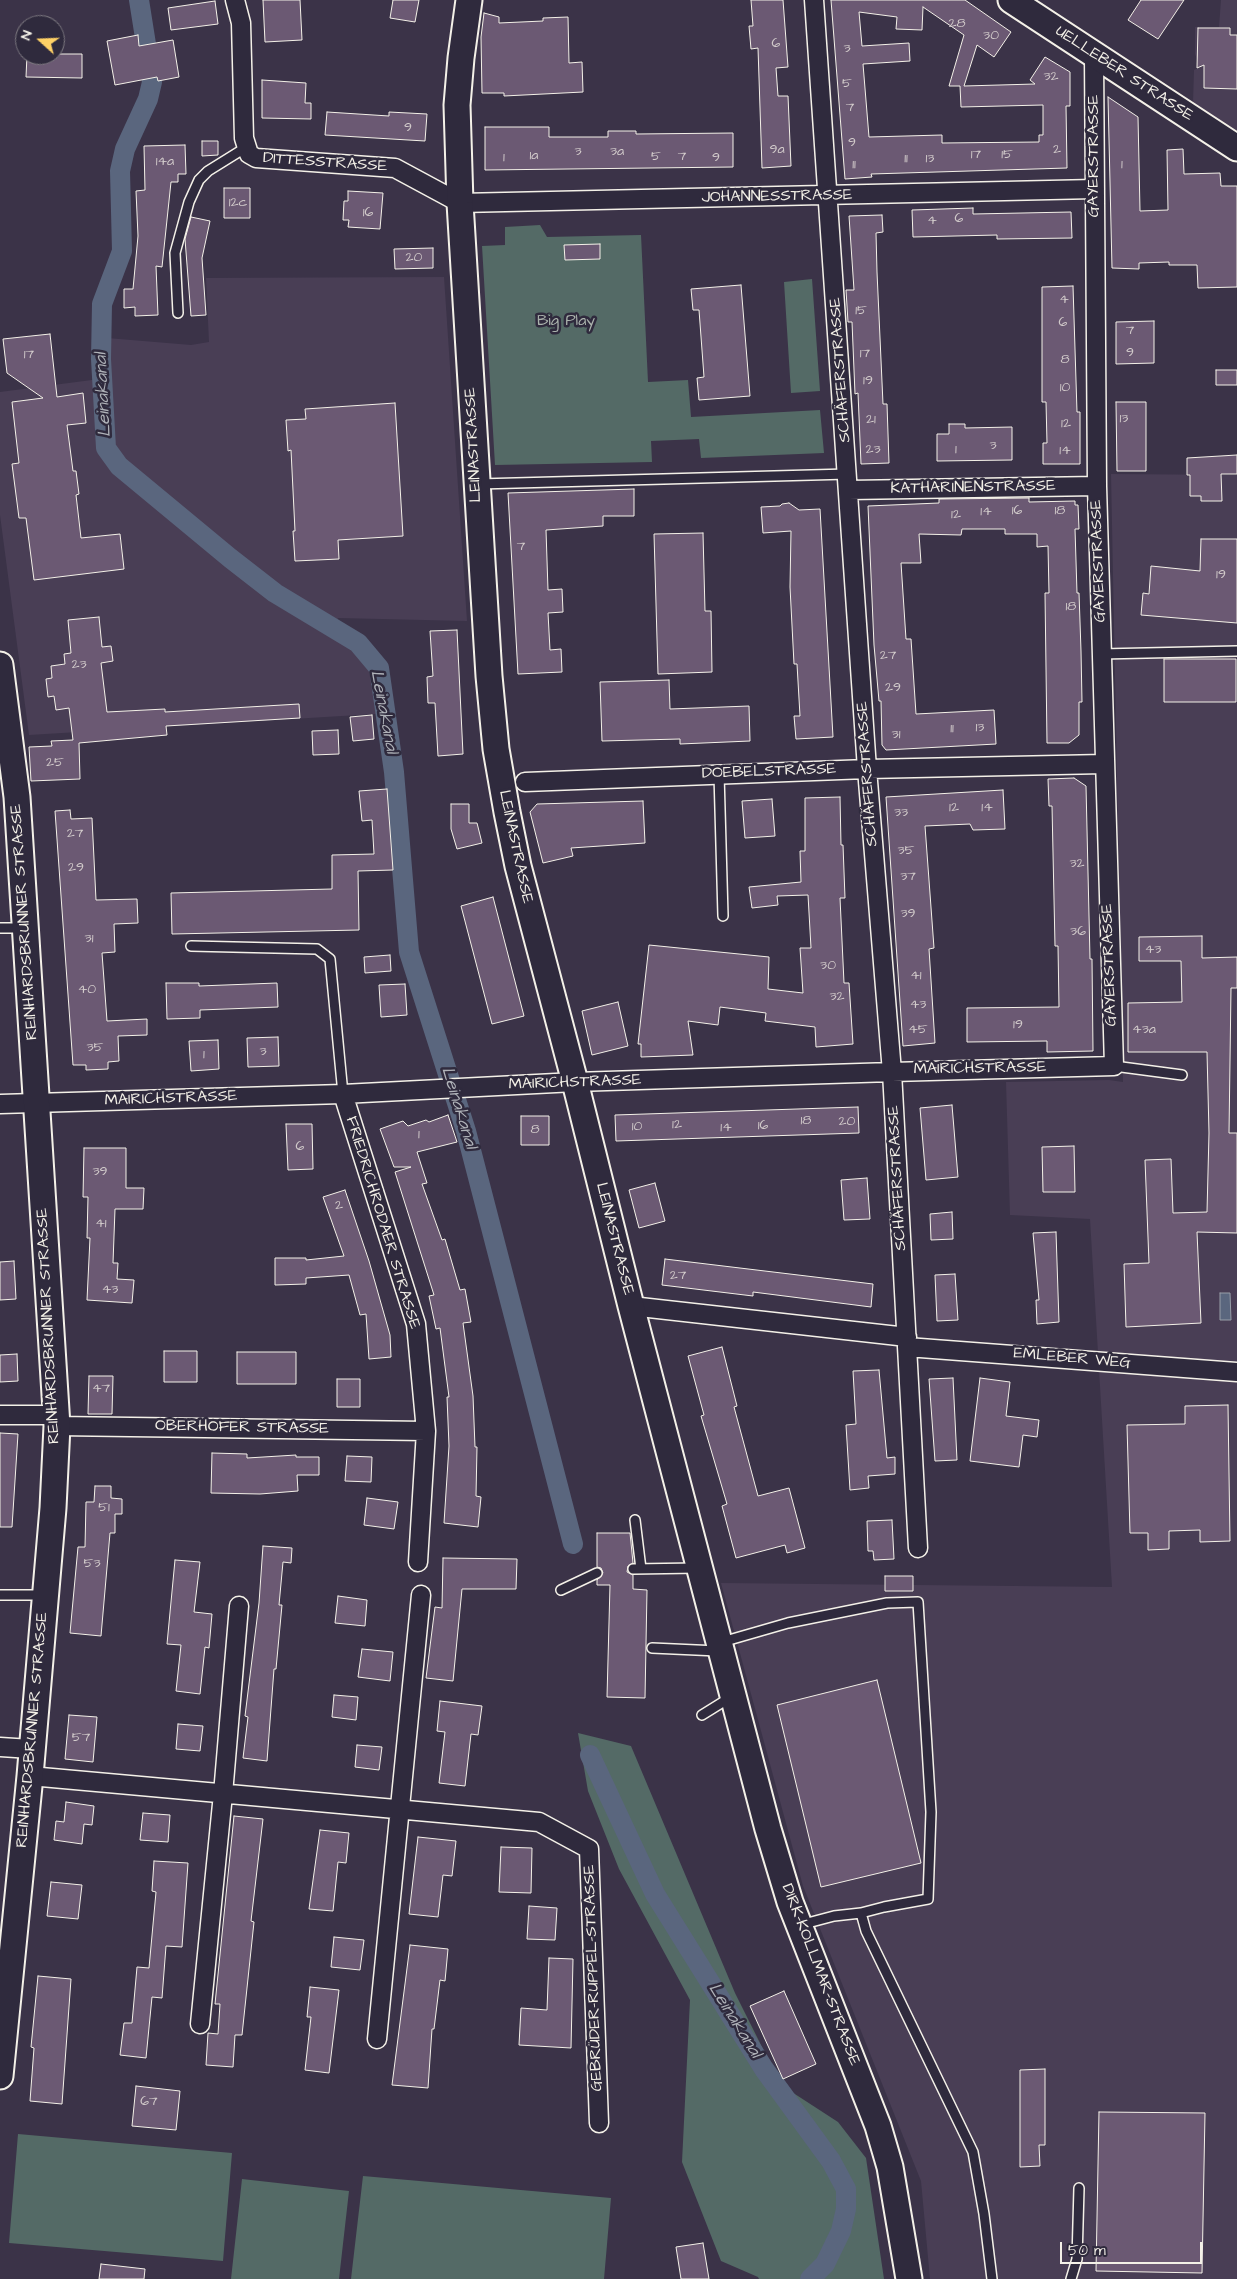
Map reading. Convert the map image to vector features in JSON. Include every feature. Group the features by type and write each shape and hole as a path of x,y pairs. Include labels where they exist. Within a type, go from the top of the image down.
{"street":[{"name":"DITTESSTRASSE","path":"235,0 242,23 245,148 248,154 256,158 395,168 460,204"},
{"name":"LEINASTRASSE","path":"469,0 457,106 460,204 476,484 496,750 518,866 575,1082 630,1306 722,1655"},
{"name":"SCHÄFERSTRASSE","path":"814,0 849,482 867,769 892,1072 918,1548"},
{"name":"UELLEBER STRASSE","path":"1011,0 1237,148"},
{"name":"GAYERSTRASSE","path":"1094,55 1097,486 1114,1066"},
{"name":"JOHANNESSTRASSE","path":"460,204 1095,189"},
{"name":"KATHARINENSTRASSE","path":"849,482 1097,486"},
{"name":"REINHARDSBRUNNER STRASSE","path":"0,665 9,797 26,928 57,1420 53,1508 30,1776 5,1987 0,2076"},
{"name":"DOEBELSTRASSE","path":"525,782 867,769 1104,764"},
{"name":"MAIRICHSTRASSE","path":"0,1104 343,1094 575,1082 1114,1066"},
{"name":"FRIEDRICHRODAER STRASSE","path":"343,1094 416,1324 426,1431 418,1562"},
{"name":"EMLEBER WEG","path":"630,1306 907,1342 1237,1372"},
{"name":"OBERHOFER STRASSE","path":"0,1415 57,1420 426,1431"},
{"path":"377,2039 422,1595"},
{"path":"200,2024 240,1606"},
{"name":"DIRK-KOLLMAR-STRASSE","path":"722,1655 778,1866 878,2126 890,2167 910,2279"},
{"path":"0,1748 31,1749"},
{"name":"GEBRÜDER-RUPPEL-STRASSE","path":"30,1776 539,1822 589,1848 599,2123"}],"lane":[{"path":"178,313 175,253 189,202 199,180 208,171 245,148"},
{"path":"476,484 849,482"},
{"path":"1101,654 1237,651"},
{"path":"718,774 723,916"},
{"path":"0,928 26,928"},
{"path":"191,946 317,949 330,959 343,1094"},
{"path":"1114,1066 1182,1075"},
{"path":"635,1520 637,1569 699,1568"},
{"path":"562,1590 597,1573"},
{"path":"0,1595 45,1596"},
{"path":"652,1648 722,1655 788,1623 887,1603 918,1602 931,1812 928,1899 861,1913 834,1916 800,1925"},
{"path":"702,1715 733,1696"},
{"path":"861,1913 866,1931 972,2152 984,2214 992,2279"},
{"path":"1071,2279 1078,2260 1079,2188"}],"shaded area":[{"path":"1221,0 1237,0 1237,131 1193,103 1194,70 1200,67 1195,54 1195,27 1219,27"},
{"path":"444,277 467,621 338,618 337,625 356,636 384,672 391,713 29,735 0,515 0,392 107,378 107,338 191,345 209,342 206,278"},
{"path":"1111,474 1237,475 1237,2279 930,2279 921,2181 803,1886 721,1583 1112,1587 1090,1219 1010,1215 1006,1082 1109,1080 1123,1082"}],"green space":[{"name":"Big Play","path":"540,225 547,237 641,235 648,382 688,380 691,417 820,410 824,453 701,458 699,439 651,441 652,462 495,465 482,246 505,245 505,227"},
{"path":"812,279 820,391 791,393 784,282"},
{"path":"578,1733 631,1746 735,1993 781,2085 838,2122 866,2158 884,2279 759,2279 721,2261 682,2162 690,2000 619,1869 588,1791"},
{"path":"18,2134 232,2153 223,2261 9,2243"},
{"path":"363,2176 611,2198 604,2279 351,2279"},
{"path":"242,2179 349,2191 339,2279 231,2279"}],"water":[{"path":"1220,1293 1230,1293 1231,1320 1220,1320"}],"building":[{"path":"263,0 300,0 302,40 265,42"},
{"path":"393,0 419,0 415,22 390,18"},
{"path":"751,0 783,0 788,67 776,68 778,96 788,96 791,166 762,168 758,48 751,49 749,26 753,26"},
{"path":"831,0 965,0 1011,32 994,57 977,45 964,86 1035,84 1030,80 1045,57 1070,72 1070,106 1066,106 1067,168 871,174 872,177 845,179","holes":["923,7 964,35 949,86 960,86 961,107 1043,105 1043,135 1039,135 1039,142 942,143 942,135 869,137 863,64 910,61 909,43 862,46 859,12 897,17 896,29 922,30"]},
{"path":"1141,0 1184,0 1158,39 1128,20"},
{"path":"215,1 218,24 171,30 168,8"},
{"path":"484,13 499,17 499,23 543,21 543,18 568,17 569,63 582,62 583,92 504,96 504,93 482,93 481,37"},
{"path":"1198,28 1230,28 1230,35 1237,35 1237,89 1204,88 1204,65 1197,68"},
{"path":"138,35 139,46 173,40 179,77 158,81 157,77 115,85 107,41"},
{"path":"65,54 82,54 82,78 26,77 27,65 65,65"},
{"path":"262,80 306,83 305,103 311,103 311,119 262,118"},
{"path":"1108,97 1138,117 1140,211 1168,210 1167,150 1183,149 1184,174 1220,173 1221,186 1237,186 1237,287 1198,288 1197,265 1169,265 1169,262 1139,263 1139,269 1112,268"},
{"path":"327,112 389,116 389,112 427,114 425,141 325,135"},
{"path":"485,127 549,127 549,137 608,137 608,131 636,131 636,134 733,133 733,167 485,170"},
{"path":"202,141 218,141 218,155 202,156"},
{"path":"185,145 186,174 178,174 178,182 171,182 162,267 156,266 158,315 135,316 135,307 124,308 124,289 133,289 138,236 136,191 145,190 144,146"},
{"path":"224,188 250,188 250,218 224,218"},
{"path":"348,191 383,193 380,229 348,227 349,220 343,220 344,201 348,201"},
{"path":"973,208 973,214 1071,212 1072,238 997,239 997,235 913,237 912,210"},
{"path":"882,215 883,232 876,233 877,272 883,404 887,404 889,463 861,464 858,393 855,394 852,322 848,322 846,290 854,290 849,216"},
{"path":"191,217 210,221 202,258 206,315 191,316 185,239"},
{"path":"600,244 600,259 565,260 564,245"},
{"path":"433,248 433,268 395,269 394,249"},
{"path":"741,285 750,396 699,400 697,378 704,377 699,310 693,310 691,289"},
{"path":"1073,286 1077,412 1080,412 1080,464 1043,464 1043,443 1047,443 1046,402 1042,402 1042,287"},
{"path":"1154,321 1154,363 1116,364 1116,322"},
{"path":"50,334 57,397 83,393 86,423 67,425 73,471 76,471 79,494 76,495 81,538 120,534 124,569 34,580 26,518 19,518 12,464 19,463 12,402 43,398 7,373 3,339"},
{"path":"1216,370 1237,370 1237,385 1216,385"},
{"path":"1116,402 1146,402 1146,471 1117,471"},
{"path":"395,403 403,536 338,540 339,559 295,561 291,450 288,451 286,420 306,419 305,409"},
{"path":"949,424 965,424 965,428 1012,427 1012,460 937,461 937,434 949,434"},
{"path":"1237,455 1237,474 1221,474 1222,501 1201,501 1201,496 1190,496 1190,475 1187,475 1187,458"},
{"path":"634,489 634,516 603,516 603,526 546,530 548,590 562,589 563,612 548,613 550,650 561,649 562,672 518,674 508,493"},
{"path":"1029,498 1029,502 1075,501 1075,505 1078,505 1079,529 1075,529 1082,702 1079,702 1079,735 1069,743 1047,743 1045,593 1049,593 1048,546 1037,547 1037,534 1005,534 1005,529 962,529 961,535 919,534 921,563 901,563 906,639 911,639 916,714 994,710 996,744 886,750 882,745 881,701 879,701 874,645 868,506 939,503 939,499"},
{"path":"789,503 799,510 820,509 833,737 796,739 794,716 800,716 797,664 794,664 790,587 791,531 763,533 761,507 780,506"},
{"path":"703,533 705,611 711,611 712,672 658,674 654,534"},
{"path":"1201,539 1237,539 1237,623 1141,615 1143,593 1149,594 1151,566 1200,571"},
{"path":"99,617 102,647 111,646 113,661 101,663 107,712 165,709 165,712 299,704 300,718 166,726 167,735 79,743 80,779 31,781 29,747 52,746 51,741 73,740 69,708 56,710 54,696 48,697 46,679 52,678 51,666 65,664 64,654 71,653 68,620"},
{"path":"457,630 463,754 438,756 435,703 428,703 427,677 433,676 430,631"},
{"path":"1164,659 1236,659 1236,702 1164,702"},
{"path":"669,680 670,709 749,706 750,741 680,744 680,739 602,741 600,682"},
{"path":"372,715 374,739 353,741 350,717"},
{"path":"338,730 339,754 313,755 312,731"},
{"path":"1074,778 1086,786 1093,1051 1047,1052 1047,1041 967,1042 967,1008 1059,1007 1058,946 1055,946 1052,806 1049,806 1048,779"},
{"path":"387,789 393,870 358,871 359,930 172,934 171,893 332,889 332,855 374,854 372,820 362,821 359,791"},
{"path":"1003,790 1005,829 973,830 970,824 925,826 934,948 929,949 935,1043 903,1046 886,797"},
{"path":"840,797 845,898 840,898 844,983 849,983 853,1044 816,1047 815,1027 765,1021 766,1013 720,1007 718,1025 688,1021 693,1055 641,1057 641,1044 638,1044 649,945 769,957 768,989 803,993 800,948 811,948 808,895 777,896 778,905 752,908 749,887 801,882 800,851 805,851 805,798"},
{"path":"772,799 775,836 745,838 742,801"},
{"path":"643,801 645,843 571,848 573,856 543,863 530,812 537,804"},
{"path":"451,804 469,804 469,823 477,823 482,843 457,849 451,829"},
{"path":"70,810 71,819 92,818 96,900 137,899 138,923 114,924 115,952 102,953 107,1021 147,1019 147,1035 118,1036 119,1061 108,1062 108,1069 86,1070 86,1065 73,1065 55,811"},
{"path":"493,897 524,1016 492,1024 461,906"},
{"path":"1202,936 1202,958 1237,957 1237,988 1231,988 1229,1133 1237,1133 1237,1233 1197,1232 1201,1323 1126,1327 1124,1264 1149,1263 1145,1160 1171,1159 1173,1213 1207,1212 1209,1133 1207,1052 1128,1052 1128,1003 1182,1002 1181,961 1139,961 1139,937"},
{"path":"390,955 391,971 365,973 364,957"},
{"path":"166,983 199,983 199,986 277,983 278,1007 200,1010 200,1018 167,1019"},
{"path":"405,984 407,1015 381,1017 379,985"},
{"path":"618,1002 628,1046 592,1055 582,1011"},
{"path":"278,1037 279,1066 248,1067 247,1038"},
{"path":"218,1040 219,1069 191,1071 189,1041"},
{"path":"952,1105 958,1177 926,1180 920,1108"},
{"path":"858,1107 859,1133 616,1141 615,1115"},
{"path":"448,1115 457,1142 417,1152 427,1183 422,1184 442,1240 445,1239 460,1290 465,1289 471,1322 463,1323 473,1396 475,1447 477,1447 476,1496 481,1497 478,1527 444,1523 449,1446 447,1397 449,1397 440,1328 436,1329 429,1296 434,1295 395,1172 411,1167 394,1167 380,1129 403,1121 408,1126 426,1120 429,1122"},
{"path":"521,1116 549,1116 549,1145 521,1145"},
{"path":"286,1124 312,1124 313,1169 288,1170"},
{"path":"1074,1146 1075,1192 1043,1192 1042,1147"},
{"path":"84,1148 126,1148 126,1188 144,1188 143,1209 115,1209 113,1263 118,1263 117,1279 134,1280 132,1303 87,1300 90,1238 87,1238 88,1197 83,1197"},
{"path":"867,1178 870,1219 844,1220 841,1180"},
{"path":"655,1183 665,1221 639,1228 629,1190"},
{"path":"345,1190 369,1261 390,1335 391,1357 369,1359 366,1314 360,1315 349,1275 306,1278 306,1284 275,1285 275,1258 306,1258 306,1260 344,1256 323,1197"},
{"path":"952,1212 953,1239 931,1240 930,1214"},
{"path":"1056,1232 1059,1322 1037,1324 1036,1300 1039,1300 1033,1233"},
{"path":"665,1259 873,1284 871,1307 753,1292 753,1296 662,1285"},
{"path":"14,1261 16,1299 0,1300 0,1262"},
{"path":"955,1274 958,1320 937,1321 935,1275"},
{"path":"722,1347 737,1406 734,1407 758,1496 789,1488 805,1548 787,1553 785,1545 736,1558 722,1506 727,1504 701,1416 704,1415 688,1356"},
{"path":"164,1351 197,1351 197,1382 164,1382"},
{"path":"237,1352 296,1352 296,1384 237,1384"},
{"path":"17,1354 18,1381 0,1382 0,1355"},
{"path":"879,1370 887,1458 895,1457 895,1474 868,1476 869,1488 850,1490 846,1425 856,1424 853,1371"},
{"path":"89,1376 113,1376 112,1414 88,1414"},
{"path":"953,1378 957,1460 935,1461 929,1379"},
{"path":"980,1378 1010,1382 1006,1416 1039,1420 1037,1437 1023,1435 1019,1467 970,1461"},
{"path":"337,1379 360,1379 360,1407 337,1407"},
{"path":"1228,1405 1230,1541 1200,1542 1200,1530 1169,1531 1169,1549 1148,1550 1148,1533 1130,1533 1127,1425 1185,1424 1185,1406"},
{"path":"0,1433 18,1434 12,1527 0,1527"},
{"path":"212,1453 247,1454 247,1458 296,1455 296,1457 319,1457 319,1475 297,1475 298,1491 260,1494 211,1493"},
{"path":"347,1456 372,1457 371,1482 345,1481"},
{"path":"95,1486 111,1486 111,1498 122,1499 122,1514 115,1514 115,1533 110,1533 101,1636 70,1633 78,1547 85,1547 86,1502 94,1502"},
{"path":"367,1498 398,1502 394,1529 364,1525"},
{"path":"892,1520 894,1559 874,1560 873,1551 868,1551 867,1521"},
{"path":"597,1533 630,1533 633,1563 628,1566 627,1572 633,1575 633,1589 647,1590 645,1698 607,1697 610,1585 597,1585 597,1580 603,1573 601,1568 597,1567"},
{"path":"263,1546 292,1548 291,1563 283,1562 279,1605 282,1605 276,1669 274,1669 267,1761 243,1758 248,1717 245,1716 259,1603"},
{"path":"443,1558 517,1559 516,1589 462,1589 453,1681 426,1678 435,1607 442,1608"},
{"path":"175,1560 200,1562 194,1612 212,1614 209,1648 205,1647 200,1694 176,1691 181,1645 167,1644"},
{"path":"885,1576 913,1576 913,1591 885,1591"},
{"path":"338,1596 367,1600 365,1626 335,1623"},
{"path":"362,1649 393,1652 390,1681 358,1677"},
{"path":"877,1680 921,1863 821,1887 777,1705"},
{"path":"334,1695 358,1697 356,1720 332,1717"},
{"path":"440,1701 482,1706 478,1735 471,1734 465,1786 439,1783 445,1732 437,1731"},
{"path":"69,1715 97,1717 93,1762 65,1759"},
{"path":"178,1724 203,1726 200,1751 176,1749"},
{"path":"357,1745 382,1747 379,1770 355,1767"},
{"path":"66,1802 94,1806 92,1825 84,1824 82,1844 54,1840 56,1821 64,1822"},
{"path":"143,1813 170,1815 168,1842 140,1840"},
{"path":"234,1816 263,1819 251,1921 254,1922 242,2035 235,2035 233,2067 206,2065 208,2033 218,2034 220,2004 215,2004"},
{"path":"320,1830 349,1833 346,1863 338,1862 333,1911 309,1909"},
{"path":"418,1837 456,1841 452,1876 443,1875 438,1917 409,1914"},
{"path":"501,1847 532,1848 531,1893 499,1892"},
{"path":"154,1861 188,1863 182,1947 166,1946 162,1998 152,1997 146,2058 120,2055 124,2023 132,2023 137,1967 149,1968 156,1892 152,1891"},
{"path":"51,1882 82,1885 78,1919 47,1916"},
{"path":"529,1906 557,1908 555,1940 527,1939"},
{"path":"334,1937 364,1940 360,1970 331,1967"},
{"path":"410,1945 448,1949 445,1981 440,1980 434,2029 432,2029 428,2088 392,2085"},
{"path":"549,1958 573,1959 571,2048 519,2045 521,2008 547,2010"},
{"path":"38,1976 71,1979 62,2104 30,2101 34,2048 31,2047"},
{"path":"310,1987 339,1990 329,2073 305,2070 311,2017 307,2017"},
{"path":"784,1991 816,2064 783,2079 750,2006"},
{"path":"1045,2069 1045,2145 1039,2145 1040,2166 1020,2167 1020,2070"},
{"path":"136,2086 180,2091 176,2130 132,2126"},
{"path":"1099,2112 1205,2113 1202,2273 1096,2271"},
{"path":"703,2243 709,2279 681,2279 676,2247"},
{"path":"101,2264 145,2269 144,2279 99,2279"}],"waterway":[{"name":"Leinakanal","path":"139,0 152,82 148,99 125,149 120,171 122,251 102,304 101,359 106,448 119,466 230,558 275,593 358,643 379,668 394,772 409,952 466,1131 573,1544"},
{"name":"Leinakanal","path":"590,1755 655,1894 764,2069 831,2161 846,2189 846,2209 841,2231 825,2264 810,2279"}]}
